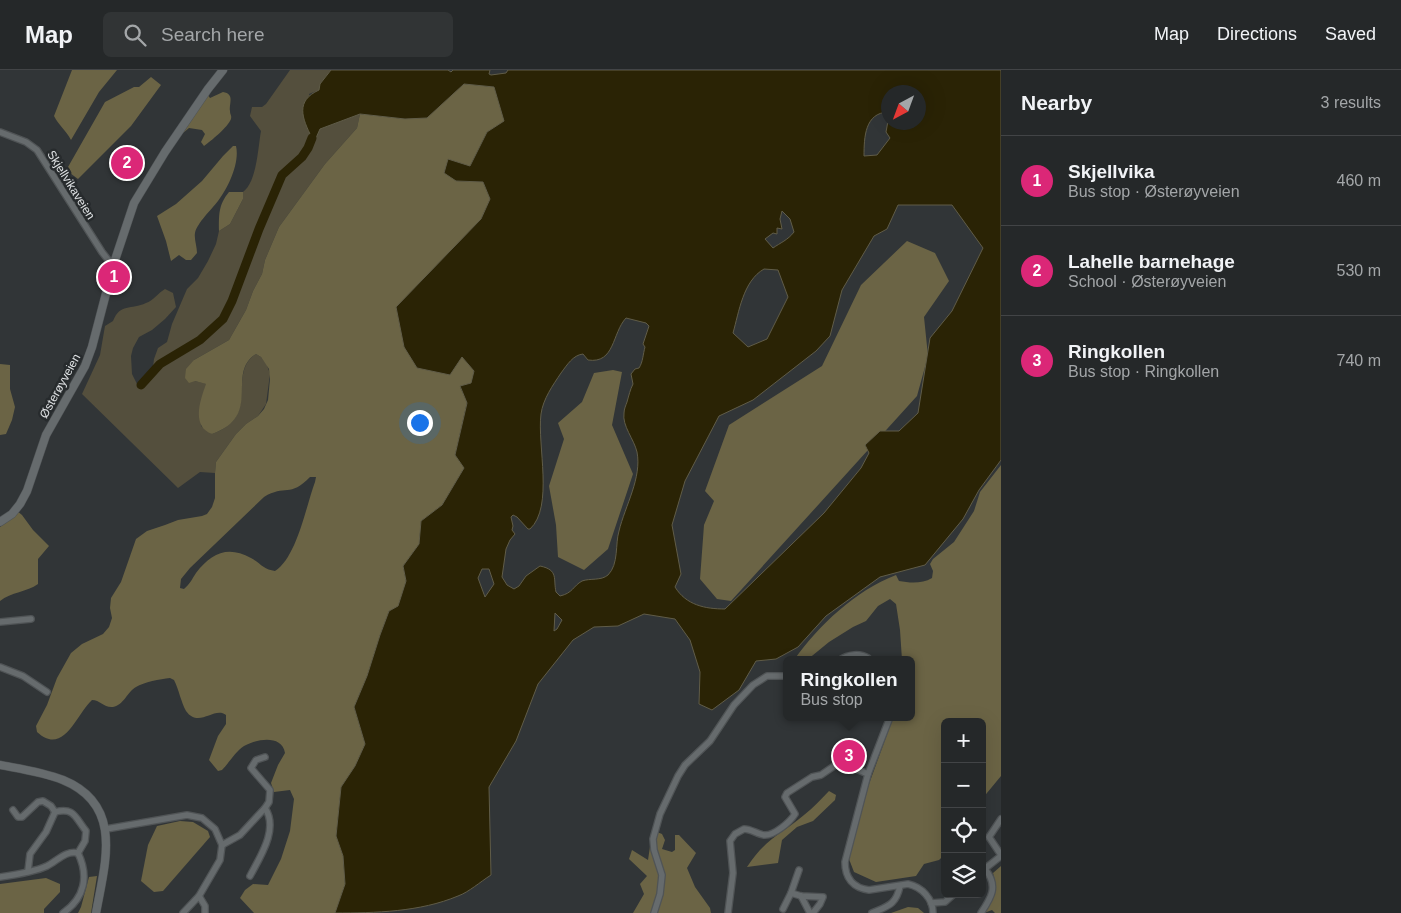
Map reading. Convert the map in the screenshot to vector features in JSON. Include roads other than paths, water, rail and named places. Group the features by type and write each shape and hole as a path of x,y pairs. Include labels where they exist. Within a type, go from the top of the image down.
{"main road":[{"name":"Østerøyveien","path":"0,522 16,509 24,498 46,435 85,366 129,214 138,195 204,94 223,70"},
{"path":"0,765 47,775 74,785 95,804 106,829 107,854 96,913"}],"street":[{"name":"Skjellvikaveien","path":"0,132 26,142 37,150 102,252 109,261 114,263"},
{"path":"0,622 31,619"},
{"path":"849,656 865,656"},
{"path":"0,667 23,676 47,692"},
{"path":"654,913 660,894 662,875 654,850 653,839 660,814 678,776 685,765 710,742 734,704 753,685 767,676 783,676"},
{"path":"888,721 868,774 845,862 845,871 852,884 864,890 908,884 918,888 931,903 933,913"},
{"path":"222,844 240,835 269,802 270,790 251,768 256,760 265,758"},
{"path":"728,913 733,873 730,845 735,834 744,829 764,835 777,830 794,814 794,811 786,801 787,793 837,764 842,763 868,774"},
{"path":"12,810 18,817 22,817 38,802 43,801 51,806 55,812"},
{"path":"250,876 267,842 270,816 265,808"},
{"path":"55,812 70,811 86,831 85,841 78,852"},
{"path":"28,871 30,854 46,832 55,812"},
{"path":"106,829 187,816 202,818 210,823 220,836 222,844 220,860 199,896 183,913"},
{"path":"986,868 1001,856 989,836 1001,819"},
{"path":"0,877 48,866 70,852 78,852"},
{"path":"64,913 75,904 84,885 81,858 78,852"},
{"path":"783,909 799,870"},
{"path":"981,913 992,898 993,889 990,875 986,872"},
{"path":"872,913 894,902 898,896 900,886"},
{"path":"791,893 801,896 823,897 812,913 801,896"},
{"path":"199,896 205,906 205,913"},
{"path":"931,903 945,902 950,898"}],"waterway":[{"path":"141,385 160,364 200,340 223,319 232,301 282,175 302,157 312,138"}],"place":[{"name":"Lahelle barnehage","path":"127,163"},
{"name":"Skjellvika","path":"114,277"},
{"name":"Ringkollen","path":"849,756"}]}
